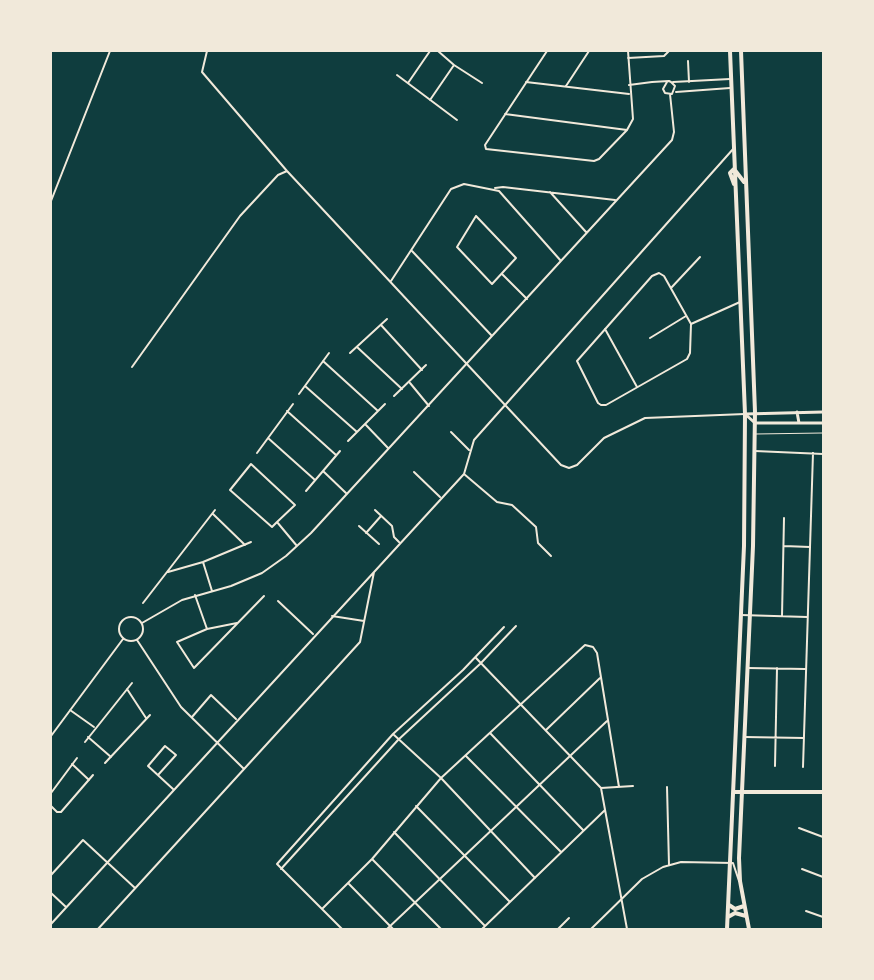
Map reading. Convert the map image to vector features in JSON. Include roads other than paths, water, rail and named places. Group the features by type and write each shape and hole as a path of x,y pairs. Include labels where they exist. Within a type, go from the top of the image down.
{"main road":[{"path":"727,929 741,615 745,414 730,51"},
{"path":"741,51 755,412 740,881 749,929"},
{"path":"730,79 742,92"},
{"path":"735,169 745,182"},
{"path":"742,310 751,317"},
{"path":"797,412 799,423"},
{"path":"745,414 823,412"},
{"path":"745,414 755,423 823,423"},
{"path":"733,792 823,792"},
{"path":"728,905 735,909 744,905"},
{"path":"728,918 735,913 746,916"}],"street":[{"path":"51,201 110,51"},
{"path":"207,51 202,72 287,171 561,465 573,467 598,442 639,419 659,415 745,414"},
{"path":"408,83 430,51"},
{"path":"438,51 454,65 482,83"},
{"path":"546,51 485,145 486,149 594,161 602,157 627,130 633,119 628,51"},
{"path":"566,86 589,51"},
{"path":"628,58 664,56 669,51"},
{"path":"688,61 688,82"},
{"path":"430,100 454,65"},
{"path":"397,75 458,120"},
{"path":"629,85 730,79"},
{"path":"526,82 630,94"},
{"path":"652,82 671,93 684,89 730,88"},
{"path":"663,89 667,82"},
{"path":"142,623 163,608 262,573 297,546 467,365 673,138 671,93 675,89 673,82"},
{"path":"506,114 627,130"},
{"path":"51,924 399,542 464,474 474,440 734,148"},
{"path":"132,367 240,216 272,181 287,171"},
{"path":"391,281 455,185 503,187 616,201"},
{"path":"495,188 561,261"},
{"path":"550,192 586,233"},
{"path":"476,216 516,258 502,274 492,284 457,247 476,216"},
{"path":"411,251 492,336"},
{"path":"671,288 700,257"},
{"path":"502,274 527,299"},
{"path":"654,274 662,274 671,288 691,324 691,345 687,359 606,405 598,403 578,364 579,357 654,274"},
{"path":"691,324 741,301"},
{"path":"650,338 686,316"},
{"path":"350,353 387,319"},
{"path":"381,325 422,370"},
{"path":"605,329 637,387"},
{"path":"357,347 402,389"},
{"path":"299,394 328,353"},
{"path":"323,361 378,411"},
{"path":"394,396 426,365"},
{"path":"410,383 429,405"},
{"path":"305,386 357,432"},
{"path":"256,453 293,404"},
{"path":"348,441 386,404"},
{"path":"287,411 336,456"},
{"path":"365,424 389,449"},
{"path":"451,432 470,450"},
{"path":"268,438 315,480"},
{"path":"306,491 340,451"},
{"path":"754,451 823,454"},
{"path":"803,767 813,453"},
{"path":"251,464 296,505 277,522 272,527 230,490 251,464"},
{"path":"323,471 347,494"},
{"path":"414,472 441,498"},
{"path":"464,474 497,502 512,506 536,527 538,543 551,556"},
{"path":"143,603 215,510"},
{"path":"375,510 392,526 394,537 399,542"},
{"path":"213,514 245,545"},
{"path":"366,533 381,516"},
{"path":"782,616 784,518"},
{"path":"277,522 297,546"},
{"path":"358,526 378,544"},
{"path":"168,572 203,562 251,542"},
{"path":"784,546 810,547"},
{"path":"203,562 212,591"},
{"path":"98,929 360,642 375,569"},
{"path":"195,595 207,629"},
{"path":"238,622 207,629 177,642 194,668 264,596"},
{"path":"278,601 314,635"},
{"path":"741,615 808,617"},
{"path":"332,616 365,621"},
{"path":"133,617 142,623 143,630 137,640 130,642 123,639 118,630 122,620 133,617"},
{"path":"281,869 398,740 480,664 516,626"},
{"path":"342,929 277,864 393,734 476,658 504,627"},
{"path":"51,736 123,639"},
{"path":"137,640 181,707 244,770"},
{"path":"322,909 372,859 441,778 583,646 590,646 596,651 619,787"},
{"path":"476,658 601,788 627,929"},
{"path":"748,668 807,669"},
{"path":"775,766 777,668"},
{"path":"546,730 601,677"},
{"path":"85,742 94,727 132,684"},
{"path":"128,689 146,718"},
{"path":"192,717 211,695 237,720"},
{"path":"70,710 94,727"},
{"path":"105,763 150,715"},
{"path":"387,929 392,927 490,829 608,720"},
{"path":"490,733 584,830"},
{"path":"393,734 441,778 535,878"},
{"path":"88,737 111,757"},
{"path":"745,737 804,738"},
{"path":"158,775 176,755 165,746 147,765 173,789"},
{"path":"466,755 561,852"},
{"path":"51,794 76,758"},
{"path":"72,764 88,780"},
{"path":"51,806 57,813 61,813 93,775"},
{"path":"51,783 56,786"},
{"path":"601,788 633,786"},
{"path":"667,787 669,865"},
{"path":"416,806 510,902"},
{"path":"394,832 440,878 483,928 606,809"},
{"path":"799,828 823,837"},
{"path":"51,875 83,840 135,888"},
{"path":"372,859 441,929"},
{"path":"591,929 648,874 669,865 690,862 730,863 734,864 740,881"},
{"path":"802,869 823,877"},
{"path":"349,884 392,927"},
{"path":"51,893 66,907"},
{"path":"806,911 823,917"},
{"path":"558,929 569,918"}],"lane":[{"path":"755,434 823,433"}]}
